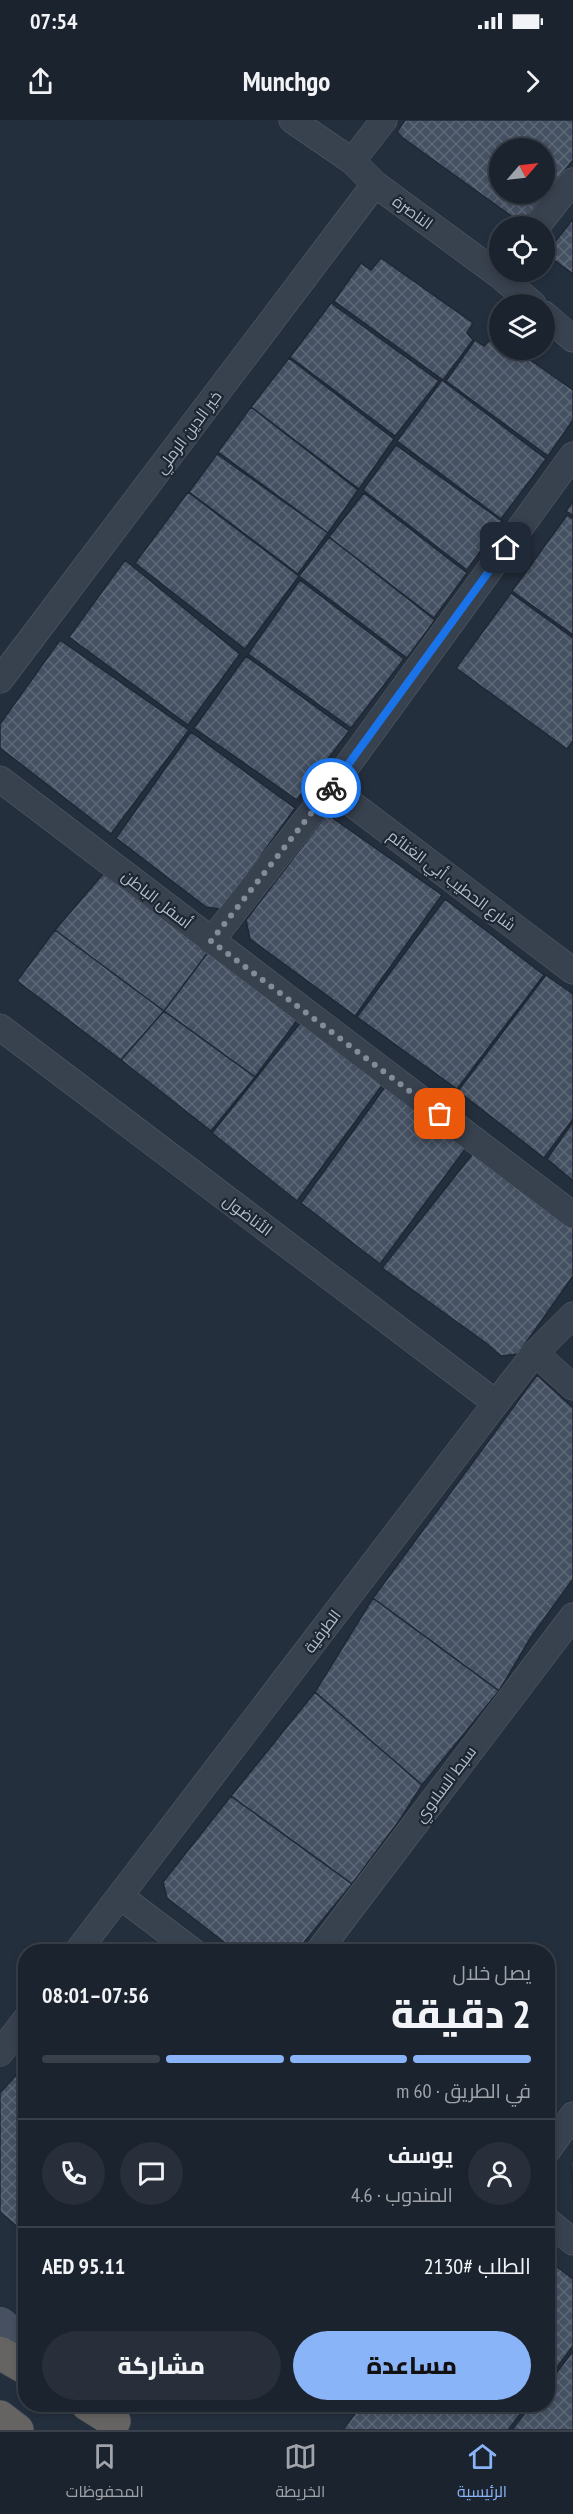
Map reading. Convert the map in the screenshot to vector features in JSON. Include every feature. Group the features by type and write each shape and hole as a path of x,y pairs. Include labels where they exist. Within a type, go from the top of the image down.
{"highway":[{"path":"0,2353 18,2363"},
{"path":"0,2417 17,2430"}],"main road":[{"path":"0,2324 18,2339"}],"street":[{"name":"الناصرة","path":"292,120 352,161 375,184 489,265"},
{"path":"352,161 384,120"},
{"path":"545,216 573,181"},
{"name":"خير الدين الرملي","path":"0,680 375,184"},
{"name":"الناصرة","path":"510,282 522,294"},
{"path":"555,323 573,339"},
{"path":"211,941 331,788 573,455"},
{"name":"أسفل الباطن","path":"0,779 573,1215"},
{"name":"شارع الحطيب أبي الغنائم","path":"331,788 573,971"},
{"name":"الأناضول","path":"0,1028 496,1403"},
{"name":"الطرفية","path":"83,1944 496,1403 536,1353 573,1315"},
{"path":"536,1353 573,1387"},
{"name":"سبط السلاوي","path":"324,1944 573,1616"},
{"path":"120,1896 183,1944"},
{"path":"0,2052 18,2029"},
{"path":"555,2140 573,2115"},
{"path":"555,2227 573,2242"}],"building":[{"path":"405,120 573,120 573,160 555,182 555,138 489,138 489,200 397,132"},
{"path":"495,204 538,204 529,215 511,216"},
{"path":"573,219 573,274 555,261 555,242"},
{"path":"381,258 473,323 467,333 473,340 443,380 334,301 361,263 371,270"},
{"path":"331,303 439,381 395,436 290,357"},
{"path":"475,340 484,346 489,341 489,360 530,360 573,390 573,420 548,456 446,381"},
{"path":"289,358 394,439 359,489 251,407"},
{"path":"442,380 546,459 501,519 397,441"},
{"path":"251,407 358,490 328,533 218,452"},
{"path":"396,445 502,521 467,570 363,490"},
{"path":"217,454 328,533 298,574 189,492"},
{"path":"188,492 299,576 245,649 135,563"},
{"path":"364,493 467,573 434,618 329,537"},
{"path":"573,501 573,516 566,511"},
{"path":"567,515 573,519 573,635 512,591"},
{"path":"329,537 435,620 407,658 299,576"},
{"path":"125,560 240,654 188,725 69,637"},
{"path":"300,580 404,659 351,728 248,654"},
{"path":"511,593 573,638 573,741 567,749 456,668"},
{"path":"60,640 189,730 111,834 0,748 0,724"},
{"path":"246,656 349,731 297,800 194,728"},
{"path":"191,732 295,808 224,907 220,909 206,907 116,838"},
{"path":"327,814 442,895 355,1016 250,939 246,920"},
{"path":"103,874 209,951 164,1011 55,930"},
{"path":"445,899 544,975 457,1089 357,1017"},
{"path":"55,930 164,1011 121,1060 17,981"},
{"path":"209,951 298,1019 255,1077 164,1011"},
{"path":"546,975 573,994 573,1119 544,1158 458,1091"},
{"path":"164,1011 255,1077 211,1131 121,1060"},
{"path":"301,1022 383,1084 297,1201 212,1133"},
{"path":"385,1087 466,1148 380,1264 301,1203"},
{"path":"573,1122 573,1181 547,1159"},
{"path":"475,1151 573,1228 573,1276 518,1354 501,1356 382,1268"},
{"path":"537,1375 573,1408 573,1579 531,1637 499,1691 373,1598"},
{"path":"373,1598 499,1691 422,1785 315,1692"},
{"path":"315,1692 422,1785 399,1821 352,1884 231,1796"},
{"path":"231,1796 352,1884 303,1944 227,1944 167,1898 163,1882"},
{"path":"18,2073 18,2227 0,2212 0,2093"},
{"path":"573,2160 573,2200 571,2163"},
{"path":"555,2265 573,2279 573,2346 555,2370"},
{"path":"573,2351 573,2430 512,2430 526,2412 555,2412 555,2375"},
{"path":"356,2412 522,2412 508,2430 343,2430"}],"way so far":[{"path":"331,788 211,941 440,1114"}],"route":[{"path":"331,788 506,548"}]}
